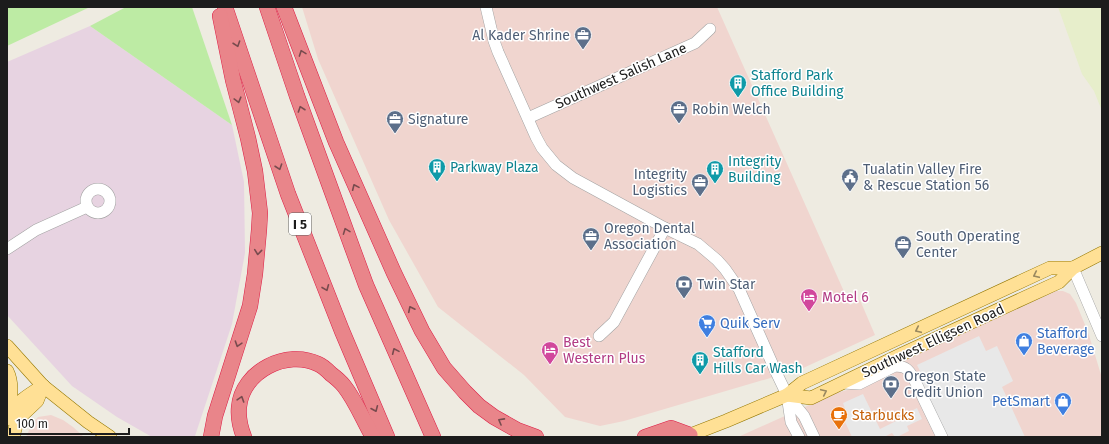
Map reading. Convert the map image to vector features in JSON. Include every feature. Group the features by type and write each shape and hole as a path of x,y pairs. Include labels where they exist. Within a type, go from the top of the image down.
{"highway":[{"path":"211,437 215,416 250,306 258,248 260,213 255,170 233,80 218,7"},
{"name":"I 5","path":"225,7 288,194 342,331 387,437"},
{"path":"267,7 297,96 366,285 433,437"},
{"path":"284,7 336,142 394,274 422,331 444,368 453,380 474,401 494,417 517,430 536,437"},
{"path":"244,437 239,422 239,406 242,394 248,384 261,370 270,365 281,361 300,359 318,364 344,385 373,437"},
{"path":"411,387 440,437"},
{"path":"645,437 671,428 688,436"}],"main road":[{"name":"Southwest Elligsen Road","path":"787,395 811,398 1059,282 1073,268 1102,253"},
{"name":"Southwest Elligsen Road","path":"688,436 787,395 802,383 1050,268 1073,268"},
{"path":"7,346 43,386 88,422 110,437"},
{"path":"7,372 11,380 11,387 7,417"},
{"path":"7,417 18,405 43,386"},
{"path":"13,434 18,420 37,401 43,386"}],"street":[{"path":"486,7 498,52 542,148 548,156 573,178 665,228 698,244 717,260 739,289 787,395 804,416 814,437"},
{"name":"Southwest Salish Lane","path":"528,118 695,43 710,28"},
{"path":"7,249 36,230 87,207"},
{"path":"599,336 614,322 665,228"},
{"path":"1073,268 1102,336"},
{"path":"843,383 859,384 895,366 902,366 910,372 942,437"},
{"path":"787,395 791,422 799,437"}],"shaded area":[{"path":"302,7 717,7 850,305 860,300 875,335 801,369 624,421 600,426 565,417 524,375 438,307 389,220 318,59"},
{"path":"90,26 232,125 244,182 245,253 232,324 195,436 193,437 152,437 117,417 72,386 7,315 7,62"},
{"path":"1056,291 1063,291 1070,294 1076,303 1088,332 1102,378 1102,437 738,437 836,393 855,388 902,361"},
{"path":"979,336 986,351 997,346 1013,381 1002,387 1025,437 949,437 931,410 914,374 920,371 917,365"},
{"path":"863,394 880,429 912,413 911,411 917,408 922,419 907,426 909,431 897,437 895,437 892,433 884,437 852,437 840,411 845,409 843,403"},
{"path":"51,415 63,420 84,437 26,437 32,424 38,417"}],"green space":[{"path":"7,7 90,7 7,46"},
{"path":"126,7 192,7 232,125 90,26"},
{"path":"1058,7 1102,7 1102,111 1094,91 1082,74"}],"place":[{"name":"Al Kader Shrine","path":"583,50"},
{"name":"Stafford Park Office Building","path":"738,98"},
{"name":"Robin Welch","path":"679,124"},
{"name":"Signature","path":"395,134"},
{"name":"Parkway Plaza","path":"437,182"},
{"name":"Integrity Building","path":"715,184"},
{"name":"Tualatin Valley Fire & Rescue Station 56","path":"850,192"},
{"name":"Integrity Logistics","path":"700,197"},
{"name":"Oregon Dental Association","path":"591,251"},
{"name":"South Operating Center","path":"903,259"},
{"name":"Twin Star","path":"684,299"},
{"name":"Motel 6","path":"809,312"},
{"name":"Quik Serv","path":"707,338"},
{"name":"Stafford Beverage","path":"1024,356"},
{"name":"Best Western Plus","path":"550,365"},
{"name":"Stafford Hills Car Wash","path":"700,375"},
{"name":"Oregon State Credit Union","path":"891,399"},
{"name":"PetSmart","path":"1063,416"},
{"name":"Starbucks","path":"839,430"}]}
